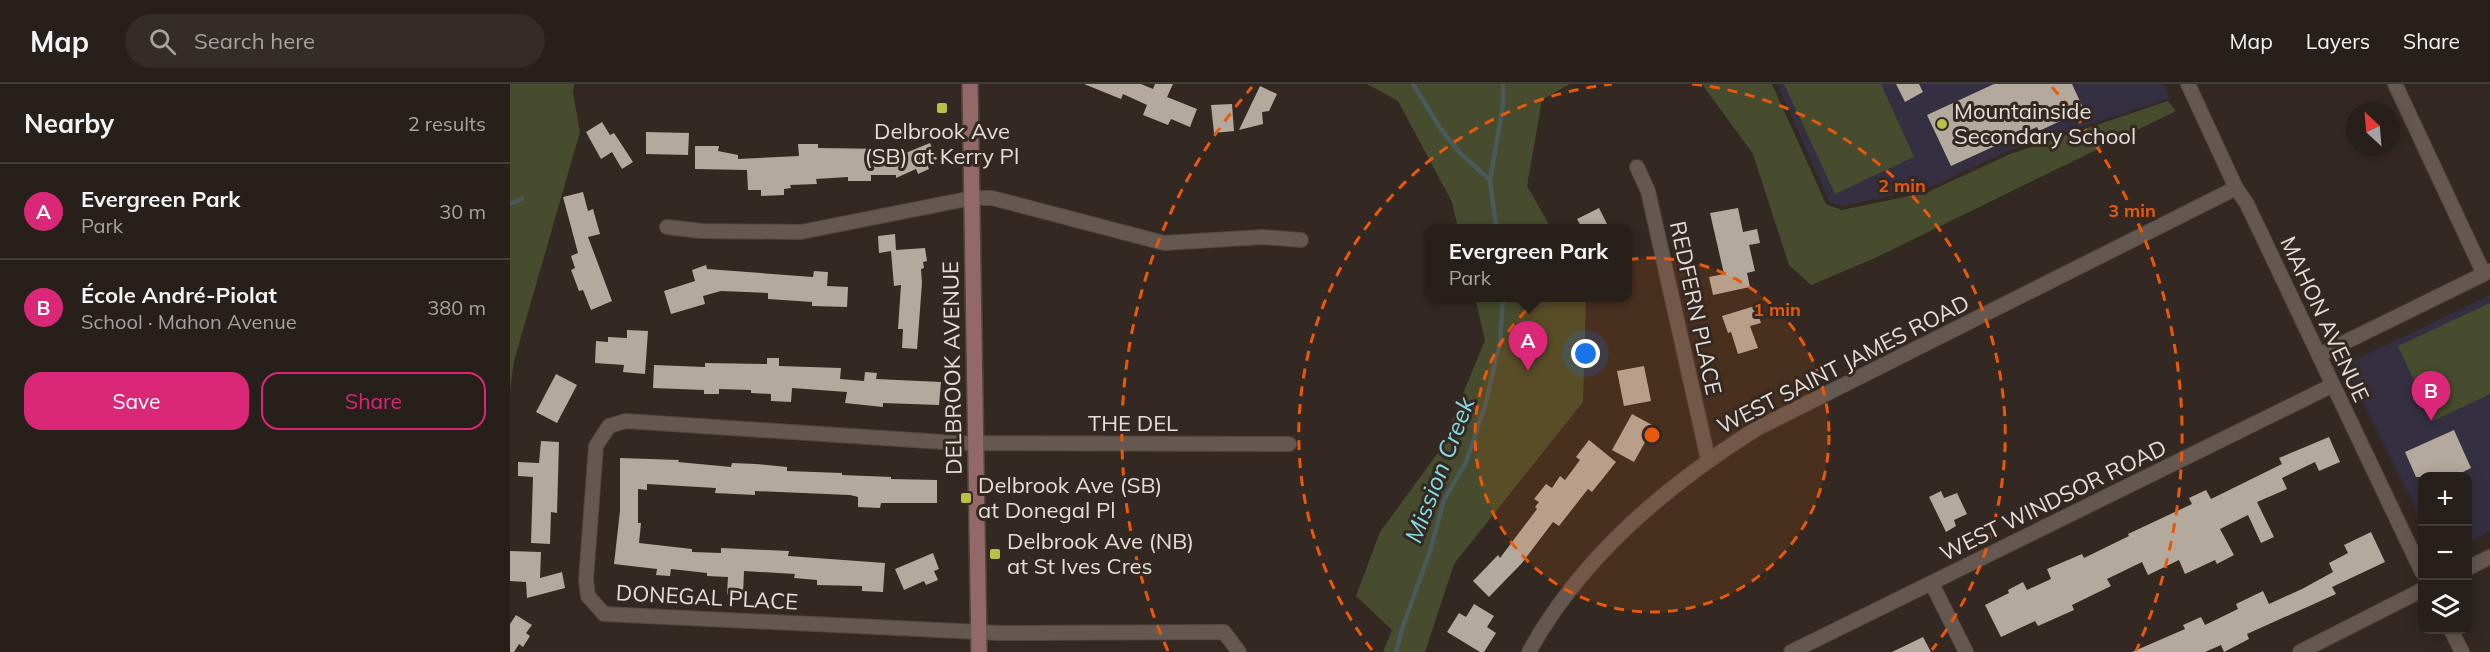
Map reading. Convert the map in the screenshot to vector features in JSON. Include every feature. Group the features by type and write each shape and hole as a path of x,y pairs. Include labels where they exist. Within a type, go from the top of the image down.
{"street":[{"name":"DELBROOK AVENUE","path":"970,84 979,652"},
{"name":"MAHON AVENUE","path":"2188,84 2418,564"},
{"path":"2319,354 2487,273 2395,84"},
{"name":"REDFERN PLACE","path":"1637,168 1648,191 1708,459"},
{"name":"WEST SAINT JAMES ROAD","path":"1528,652 1545,622 1624,529 1708,459 1756,429 2236,188"},
{"path":"667,227 701,231 801,232 972,198 992,198 1164,243 1263,237 1300,240"},
{"name":"WEST WINDSOR ROAD","path":"1791,652 2333,385"},
{"name":"DONEGAL PLACE","path":"976,443 626,421 609,426 596,446 586,580 588,596 604,614 978,632 1224,632 1239,652"},
{"name":"THE DEL","path":"976,443 1289,444"},
{"path":"2472,566 2490,557"},
{"path":"1932,584 1966,652"},
{"path":"2300,652 2418,592"},
{"path":"2453,634 2462,652"}],"shaded area":[{"name":"Mountainside Secondary School","path":"1777,84 2163,84 2170,98 2008,151 1929,188 1841,206 1830,203"},
{"path":"2490,295 2490,531 2472,541 2472,472 2418,472 2418,513 2345,365"}],"green space":[{"path":"510,84 574,84 573,93 580,132 514,361 510,390"},
{"path":"1367,84 1570,84 1542,100 1527,186 1549,224 1457,224 1452,202 1398,101"},
{"path":"1702,84 1772,84 1826,204 1842,210 1928,192 2010,154 2168,101 2176,111 1875,258 1811,285 1789,265 1753,154"},
{"path":"1784,84 1881,84 1914,157 1835,194"},
{"path":"1476,302 1586,302 1583,402 1454,564 1425,652 1383,652 1392,630 1356,596 1380,532 1440,450 1485,340"},
{"path":"2490,303 2490,394 2433,421 2398,346"}],"building":[{"path":"1084,84 1141,84 1153,89 1155,84 1173,84 1167,97 1197,109 1190,127 1171,119 1168,125 1143,115 1147,105 1123,94 1121,99"},
{"path":"1896,84 1919,84 1923,92 1905,102"},
{"path":"1994,84 2072,84 2084,110 2039,131 2037,127 1951,166 1927,115"},
{"path":"1260,86 1277,94 1269,111 1262,112 1263,124 1239,130"},
{"path":"1232,104 1234,131 1214,133 1211,105"},
{"path":"602,122 610,135 614,133 633,162 622,169 612,152 601,159 586,132"},
{"path":"646,132 689,133 688,155 646,154"},
{"path":"930,143 937,159 927,164 929,169 918,174 916,169 896,178 896,175 871,175 871,181 848,181 848,177 816,179 817,184 790,185 791,188 784,189 784,195 761,196 761,190 748,190 747,170 695,169 695,146 719,146 718,151 738,155 738,159 799,156 798,144 818,144 818,148 886,149 886,161"},
{"path":"583,192 588,211 593,209 600,234 588,237 612,301 591,310 583,290 579,291 571,270 575,268 571,256 578,253 563,197"},
{"path":"1599,208 1607,224 1580,224 1577,219"},
{"path":"1738,208 1743,232 1757,229 1760,243 1749,245 1755,271 1747,273 1750,287 1713,295 1709,277 1724,274 1710,213"},
{"path":"895,234 896,250 925,248 927,261 923,262 924,268 921,269 917,349 902,348 903,329 898,329 901,285 894,286 891,251 879,253 878,236"},
{"path":"706,265 707,269 813,277 814,271 828,272 827,286 848,287 847,307 812,306 812,302 768,299 768,293 721,291 703,296 705,304 671,314 664,291 695,281 692,270"},
{"path":"1755,306 1761,323 1750,326 1758,348 1738,354 1731,332 1728,333 1722,316"},
{"path":"627,330 648,331 645,374 623,372 624,365 595,363 596,341 608,342 608,337 627,338"},
{"path":"767,358 779,358 779,366 841,368 840,379 864,381 865,372 877,373 876,379 941,382 939,405 883,403 883,407 845,403 847,392 792,388 791,402 771,401 771,394 751,393 751,390 719,389 719,394 704,394 704,390 653,388 654,365 705,367 705,363 767,364"},
{"path":"1644,366 1651,401 1624,406 1617,371"},
{"path":"556,374 577,385 557,423 536,412"},
{"path":"1632,414 1654,426 1634,462 1612,450"},
{"path":"2454,430 2471,468 2463,472 2418,472 2418,477 2416,477 2405,452"},
{"path":"2329,437 2340,462 2319,471 2315,462 2282,478 2287,489 2257,502 2274,537 2261,543 2248,515 2220,529 2234,555 2217,564 2215,560 2185,574 2179,560 2148,575 2142,562 2107,579 2111,586 2072,605 2074,610 2038,626 2035,621 2001,637 1985,605 2009,593 2008,590 2023,582 2027,590 2051,579 2047,569 2082,554 2084,558 2129,536 2128,534 2192,504 2189,498 2206,490 2211,499 2282,464 2279,458"},
{"path":"1589,440 1616,462 1592,492 1588,489 1559,526 1553,522 1522,563 1489,597 1473,581 1498,555 1500,558 1537,509 1535,507 1539,502 1534,499 1546,484 1552,488 1560,476 1565,480 1580,460 1576,457"},
{"path":"541,441 559,442 557,513 551,512 550,544 531,543 533,477 518,476 518,462 539,463"},
{"path":"620,458 679,460 678,462 731,467 732,463 756,464 787,467 787,471 937,480 937,503 881,503 880,508 858,507 858,497 850,495 755,491 755,495 715,493 716,488 647,484 647,490 638,489 638,523 641,523 639,543 692,549 692,552 721,553 721,548 789,551 788,556 885,563 883,592 862,591 862,586 817,585 817,580 794,578 795,574 744,571 743,595 727,594 728,577 707,576 707,573 671,569 670,576 656,575 657,569 614,564 620,511"},
{"path":"1941,491 1944,498 1957,493 1967,514 1954,520 1956,526 1946,532 1929,497"},
{"path":"2371,532 2385,562 2332,587 2336,594 2247,634 2249,639 2224,652 2221,645 2205,652 2132,652 2185,629 2183,625 2201,617 2205,625 2238,609 2236,604 2263,591 2269,604 2302,589 2333,572 2329,563 2348,553 2344,545"},
{"path":"510,551 541,552 540,578 562,572 565,588 527,598 526,582 510,581"},
{"path":"933,553 939,569 934,571 938,580 926,585 924,581 904,590 895,569"},
{"path":"1474,604 1494,616 1487,627 1496,633 1484,652 1480,652 1447,632 1459,613 1466,617"},
{"path":"516,615 532,625 526,633 530,636 523,647 519,644 514,652 510,652 510,624"},
{"path":"1923,637 1931,652 1892,652"}],"waterway":[{"path":"1413,84 1440,128 1460,153 1490,180"},
{"path":"1496,224 1490,180 1503,105 1503,84"},
{"path":"510,204 522,199"},
{"name":"Mission Creek","path":"1396,652 1430,551 1444,500 1466,462 1485,406 1500,342 1503,302"}],"place":[{"name":"Delbrook Ave (SB) at Kerry Pl","path":"942,108"},
{"name":"Mountainside Secondary School","path":"1942,124"},
{"name":"Evergreen Park","path":"1528,371"},
{"name":"École André-Piolat","path":"2431,421"},
{"name":"Delbrook Ave (SB) at Donegal Pl","path":"966,498"},
{"name":"Delbrook Ave (NB) at St Ives Cres","path":"995,554"}]}
